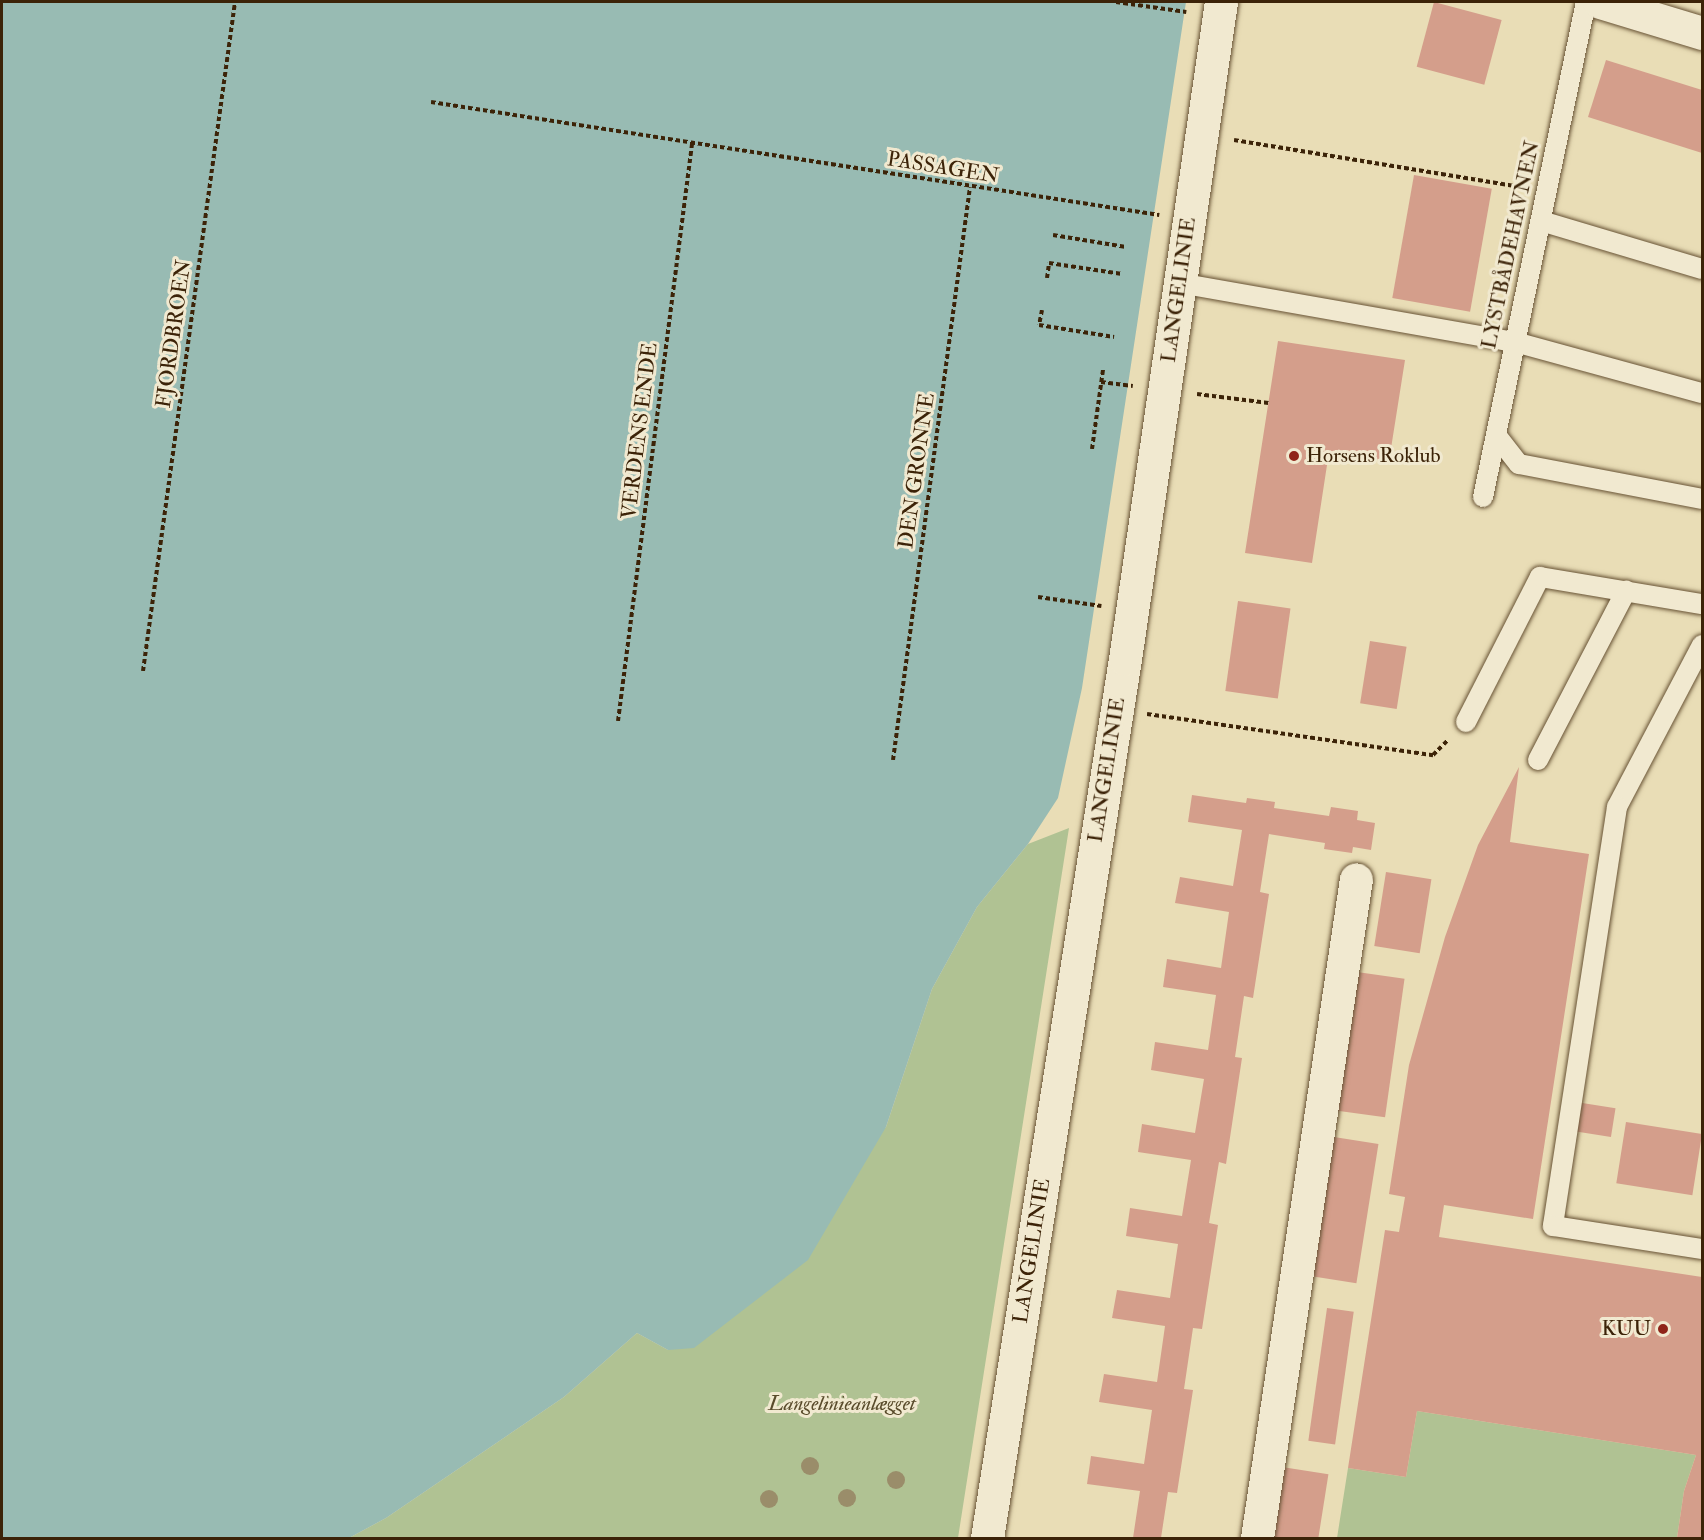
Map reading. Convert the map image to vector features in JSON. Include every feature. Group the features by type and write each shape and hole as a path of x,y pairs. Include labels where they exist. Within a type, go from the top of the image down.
{"street":[{"path":"1600,2 1702,33"},
{"name":"LANGELINIE","path":"987,1539 1117,710 1220,9"},
{"path":"1257,1539 1356,879"}],"lane":[{"name":"LYSTBÅDEHAVNEN","path":"1483,497 1586,2"},
{"path":"1541,221 1702,269"},
{"path":"1179,283 1515,342 1702,393"},
{"path":"1496,435 1519,464 1702,499"},
{"path":"1466,722 1540,577 1702,604"},
{"path":"1538,760 1626,591"},
{"path":"1702,645 1617,807 1552,1226 1702,1249"}],"path":[{"name":"FJORDBROEN","path":"143,671 235,2"},
{"path":"1116,2 1220,9"},
{"name":"PASSAGEN","path":"431,102 1189,219"},
{"path":"1202,134 1547,191"},
{"name":"VERDENS ENDE","path":"618,721 692,144"},
{"name":"DEN GRONNE","path":"893,760 970,187"},
{"path":"1053,235 1126,247"},
{"path":"1047,278 1049,263 1122,274"},
{"path":"1042,310 1040,325 1114,337"},
{"path":"1092,449 1103,370"},
{"path":"1164,389 1268,403"},
{"path":"1038,597 1106,607"},
{"path":"1117,710 1433,755 1466,722"}],"green space":[{"name":"Langelinieanlægget","path":"1069,828 958,1538 349,1538 386,1518 564,1397 637,1333 668,1350 886,1127 932,989 977,907 1028,844"},
{"path":"1417,1411 1696,1455 1684,1491 1677,1538 1337,1538 1348,1468 1406,1477"}],"water":[{"path":"2,2 1186,2 1082,688 1058,798 1028,844 977,907 932,989 886,1127 808,1260 694,1348 668,1350 637,1333 564,1397 386,1518 349,1538 2,1538"}],"building":[{"path":"1434,2 1502,20 1484,85 1417,67"},
{"path":"1606,60 1702,90 1702,153 1588,117"},
{"path":"1414,175 1492,189 1470,312 1392,298"},
{"name":"Horsens Roklub","path":"1278,341 1405,360 1389,461 1329,452 1312,563 1245,553"},
{"path":"1238,601 1290,608 1278,698 1225,691"},
{"path":"1370,641 1407,647 1397,709 1360,703"},
{"path":"1519,767 1510,842 1589,854 1533,1219 1444,1205 1439,1237 1702,1277 1702,1538 1677,1538 1684,1491 1696,1455 1417,1411 1406,1477 1348,1468 1385,1230 1399,1232 1405,1197 1389,1194 1409,1065 1445,937 1478,845"},
{"path":"1192,795 1246,803 1247,798 1275,802 1274,808 1329,816 1331,807 1358,811 1357,820 1375,823 1371,850 1353,847 1352,853 1324,849 1325,843 1269,834 1260,892 1269,894 1253,998 1244,996 1235,1057 1242,1058 1226,1164 1219,1162 1209,1223 1218,1225 1202,1329 1193,1328 1184,1389 1193,1390 1177,1493 1168,1492 1161,1538 1133,1538 1140,1491 1087,1484 1091,1456 1144,1464 1152,1410 1099,1402 1104,1374 1157,1382 1165,1326 1112,1318 1117,1290 1170,1298 1178,1244 1126,1236 1130,1208 1182,1216 1191,1160 1138,1152 1142,1124 1195,1133 1204,1079 1151,1070 1155,1042 1208,1050 1216,995 1163,987 1167,959 1221,968 1229,912 1175,903 1180,877 1233,886 1242,830 1188,822"},
{"path":"1386,872 1431,879 1420,953 1374,946"},
{"path":"1357,972 1405,979 1385,1117 1338,1111"},
{"path":"1576,1102 1616,1108 1611,1137 1571,1131"},
{"path":"1626,1122 1702,1134 1692,1195 1616,1183"},
{"path":"1334,1137 1378,1144 1356,1283 1312,1276"},
{"path":"1327,1308 1354,1312 1335,1444 1308,1441"},
{"path":"1282,1467 1328,1474 1318,1538 1271,1538"}],"place":[{"name":"Horsens Roklub","path":"1294,456"},
{"name":"KUU","path":"1663,1329"}]}
